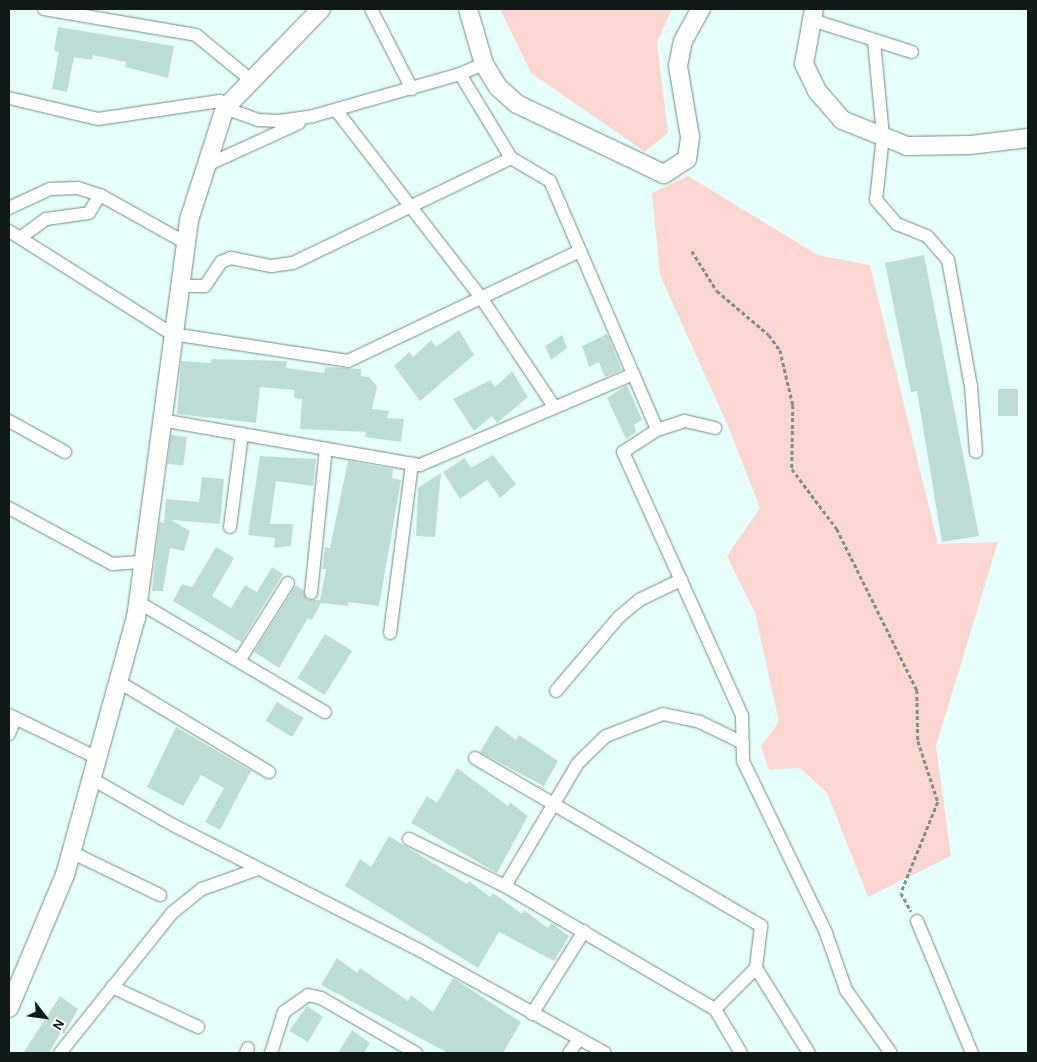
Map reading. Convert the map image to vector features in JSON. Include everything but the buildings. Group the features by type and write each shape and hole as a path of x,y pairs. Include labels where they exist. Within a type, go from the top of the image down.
{"street":[{"path":"44,9 196,35 252,81"},
{"path":"9,1008 71,852 119,682 138,602 179,286 186,244 207,165 225,108 322,9"},
{"path":"371,9 412,89"},
{"path":"468,9 484,64 498,86 517,104 664,174 687,159 690,137 678,66 683,41 701,9"},
{"path":"912,52 874,41 811,14 804,64 817,91 842,120 878,137 883,136 907,146 970,145 1028,138"},
{"path":"874,41 883,136 876,200 897,224 927,236 948,260 971,386 976,452"},
{"path":"207,165 313,116 412,89 460,74 484,64"},
{"path":"460,74 511,158 550,181 657,430"},
{"path":"9,98 98,119 220,101 225,108 258,120 313,116"},
{"path":"336,110 480,296 553,405"},
{"path":"179,286 205,286 221,262 231,258 271,266 293,263 411,208 511,158"},
{"path":"9,208 62,186 100,195 186,244"},
{"path":"20,238 46,219 89,213 100,195"},
{"path":"9,231 172,334 348,361 480,296 580,251"},
{"path":"161,420 420,465 553,405 633,374"},
{"path":"9,421 65,452"},
{"path":"716,428 685,421 657,430 623,452 742,716 743,761 826,933 846,990 891,1053"},
{"path":"230,527 242,434"},
{"path":"312,593 326,449"},
{"path":"390,634 412,463"},
{"path":"9,508 112,564 143,562"},
{"path":"556,691 619,617 639,600 681,580"},
{"path":"238,661 288,583"},
{"path":"138,602 325,712"},
{"path":"119,682 269,772"},
{"path":"505,886 553,802 578,763 606,736 663,714 700,722 743,743"},
{"path":"9,734 12,717 97,758"},
{"path":"475,758 553,802 582,823 761,926 756,968 715,1009"},
{"path":"92,779 258,869 421,952 605,1053"},
{"path":"409,839 505,886 715,1009 742,1053"},
{"path":"71,852 160,895"},
{"path":"63,1052 112,987 172,913 202,889 258,869"},
{"path":"917,921 972,1053"},
{"path":"532,1014 584,931"},
{"path":"756,968 809,1053"},
{"path":"112,987 198,1028"},
{"path":"271,1053 284,1012 308,995 321,998 416,1053"},
{"path":"570,1053 579,1039"}],"path":[{"path":"692,251 717,291 769,335 780,350 793,405 792,469 837,529 917,690 918,741 938,802 901,893 917,921"}],"shaded area":[{"path":"500,9 672,9 657,43 668,133 645,152 531,73"},
{"path":"688,176 818,255 870,265 938,544 998,542 936,746 951,856 868,897 827,793 800,768 769,770 761,746 779,722 755,613 727,556 760,508 728,426 660,275 652,193"}]}
